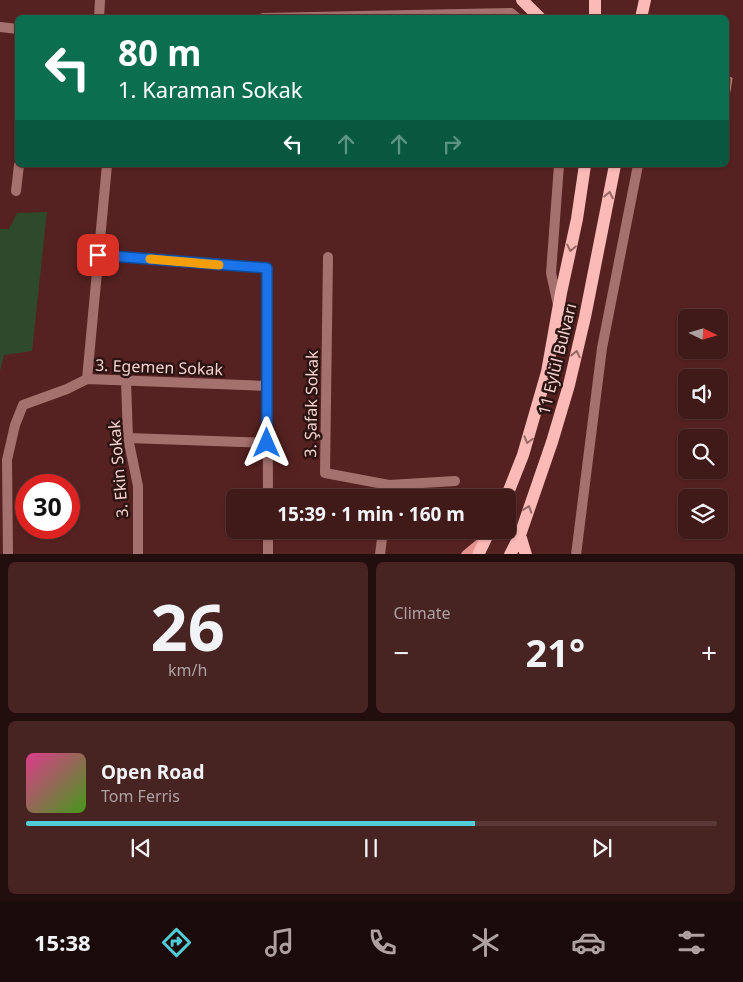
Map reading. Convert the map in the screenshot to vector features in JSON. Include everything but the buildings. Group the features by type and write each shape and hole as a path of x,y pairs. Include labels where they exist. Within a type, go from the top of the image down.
{"main road":[{"path":"522,0 537,15"},
{"path":"595,0 595,15"},
{"path":"642,15 645,0"},
{"name":"11 Eylül Bulvarı","path":"510,489 523,455 547,372 558,308 577,219 585,167"},
{"name":"11 Eylül Bulvarı","path":"510,554 520,535 552,442 569,385 585,317 615,167"},
{"path":"520,535 526,554"},
{"path":"466,554 482,539"},
{"path":"478,554 486,539"}],"street":[{"path":"99,15 100,0"},
{"path":"412,15 511,13 513,15"},
{"path":"0,27 15,29"},
{"path":"16,191 19,167"},
{"path":"87,379 107,167"},
{"path":"558,308 551,273 559,167"},
{"path":"576,554 602,348 638,167"},
{"path":"98,255 267,268 268,489"},
{"name":"3. Şafak Sokak","path":"328,258 325,473 389,485"},
{"name":"3. Egemen Sokak","path":"4,460 23,405 67,389 87,379 267,386"},
{"name":"3. Ekin Sokak","path":"126,380 128,438 138,486 138,554"},
{"path":"128,438 267,443"},
{"path":"4,460 8,554"},
{"path":"389,489 389,485 455,481"},
{"path":"268,539 268,554"},
{"path":"380,554 382,539"}],"green space":[{"path":"47,212 32,351 4,355 0,371 0,229 9,229 17,213"}],"slow traffic":[{"path":"150,259 219,265"}],"route":[{"path":"98,255 267,268 267,443"}]}
